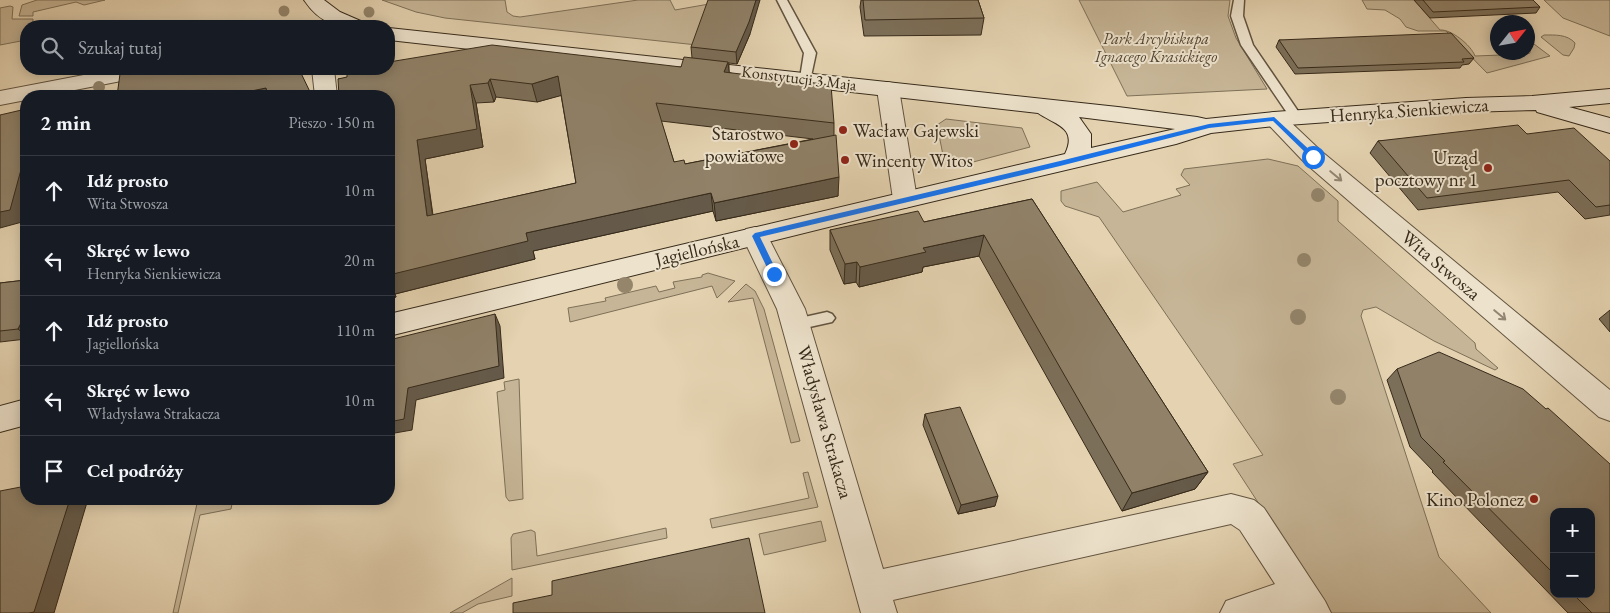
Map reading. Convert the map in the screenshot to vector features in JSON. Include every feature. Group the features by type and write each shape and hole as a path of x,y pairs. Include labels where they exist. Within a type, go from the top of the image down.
{"street":[{"path":"314,0 322,10 337,20"},
{"name":"Konstytucji 3 Maja","path":"395,35 806,78 1044,107 1122,114 1209,126"},
{"path":"41,90 117,75"},
{"path":"888,88 904,199"},
{"path":"0,98 20,94"},
{"name":"Henryka Sienkiewicza","path":"1209,126 1285,118 1466,105 1532,103 1610,96"},
{"path":"1532,103 1610,126"},
{"path":"1044,107 1074,124 1081,134 1082,142 1074,159"},
{"name":"Wita Stwosza","path":"1285,118 1313,157 1610,408"},
{"name":"Jagiellońska","path":"395,324 1209,126"},
{"name":"Władysława Strakacza","path":"755,236 786,297 796,324 876,600"},
{"path":"0,419 20,414"},
{"path":"876,600 1227,509 1242,511 1252,519 1306,603 1238,613"}],"lane":[{"path":"782,0 810,53 806,78"},
{"path":"1239,0 1237,16 1248,45 1274,88 1285,118"},
{"path":"462,54 482,44"},
{"path":"796,324 827,318"}],"green space":[{"path":"37,0 105,0 84,5 76,2 33,12 33,16 19,16 22,5"},
{"path":"382,0 505,0 507,12 513,16 520,17 638,0 670,0 675,10 709,4 697,45 445,18 416,12"},
{"name":"Park Arcybiskupa Ignacego Krasickiego","path":"1079,0 1230,0 1228,16 1236,38 1267,89 1127,96"},
{"path":"1362,0 1414,0 1440,30 1444,30 1450,32 1460,38 1475,56 1490,55 1490,60 1535,60 1535,45 1550,56 1487,73 1446,31 1418,31 1406,27 1400,19 1385,10 1367,9"},
{"path":"1544,0 1610,0 1610,36 1563,18"},
{"path":"13,7 12,19 33,19 20,20 20,41 0,45 0,8"},
{"path":"1544,35 1568,38 1575,43 1574,48 1569,56 1563,55 1541,37"},
{"path":"946,119 1022,128 1030,147 958,166 944,160 937,125"},
{"path":"1268,159 1298,166 1338,201 1338,221 1475,343 1476,349 1498,368 1495,370 1434,341 1376,307 1363,310 1361,316 1439,557 1491,613 1330,613 1233,464 1263,455 1099,217 1065,206 1061,201 1061,191 1097,182 1123,212 1181,195 1176,189 1190,185 1181,175 1184,169"},
{"path":"708,273 735,281 717,298 712,286 570,322 568,308 606,301 605,298 656,286 659,292 675,288 673,282 702,277 702,275"},
{"path":"746,284 755,291 764,309 800,441 791,443 753,298 728,302"},
{"path":"519,379 523,499 509,501 506,497 497,392 505,390 504,382"},
{"path":"808,472 818,507 712,528 710,519 809,498 803,473"},
{"path":"197,505 232,505 231,509 200,515 178,613 173,613"},
{"path":"821,521 826,541 764,555 759,534"},
{"path":"666,528 667,538 512,570 511,538 513,534 531,530 535,532 537,556"},
{"path":"512,578 512,596 478,604 462,613 450,613"}],"building":[{"path":"708,0 756,0 736,52 691,47"},
{"path":"863,0 978,0 984,18 865,20"},
{"path":"1423,0 1533,0 1540,7 1433,12"},
{"path":"1451,33 1474,58 1462,59 1464,62 1298,68 1279,40"},
{"path":"492,45 681,67 684,57 728,62 724,72 831,85 834,123 656,103 674,162 684,160 685,164 836,135 839,177 714,203 711,193 526,233 528,241 395,274 395,90 339,90 338,79 347,77 347,75 395,75 395,61","holes":["558,76 576,183 427,216 417,140 477,129 470,85 488,83 490,79 532,84"]},
{"path":"120,75 302,75 309,90 266,90 266,88 256,90 118,90"},
{"path":"20,110 20,173 10,210 0,212 0,115"},
{"name":"Urząd pocztowy nr 1","path":"1518,125 1527,134 1574,128 1610,161 1610,205 1596,207 1569,180 1427,198 1378,141"},
{"path":"1032,199 1208,472 1132,493 984,235 923,248 926,252 860,267 857,262 845,264 830,230 918,211 924,222"},
{"path":"20,281 20,325 18,329 0,331 0,283"},
{"path":"495,314 499,366 408,388 404,419 395,421 395,339"},
{"name":"Kino Polonez","path":"1439,352 1523,389 1546,409 1548,408 1610,464 1610,613 1592,613 1577,598 1595,598 1595,508 1550,508 1550,570 1443,462 1445,461 1421,437 1397,369"},
{"path":"960,407 998,496 961,505 925,414"},
{"path":"20,487 20,505 68,505 34,612 0,613 0,491"},
{"path":"749,538 765,613 513,613 513,603 552,595 552,581"}],"place":[{"name":"Wacław Gajewski","path":"843,130"},
{"name":"Starostwo powiatowe","path":"794,144"},
{"name":"Wincenty Witos","path":"845,160"},
{"name":"Urząd pocztowy nr 1","path":"1488,168"},
{"name":"Kino Polonez","path":"1534,499"}],"route":[{"path":"774,274 755,236 904,199 1176,136 1209,126 1274,119 1313,157"}]}
